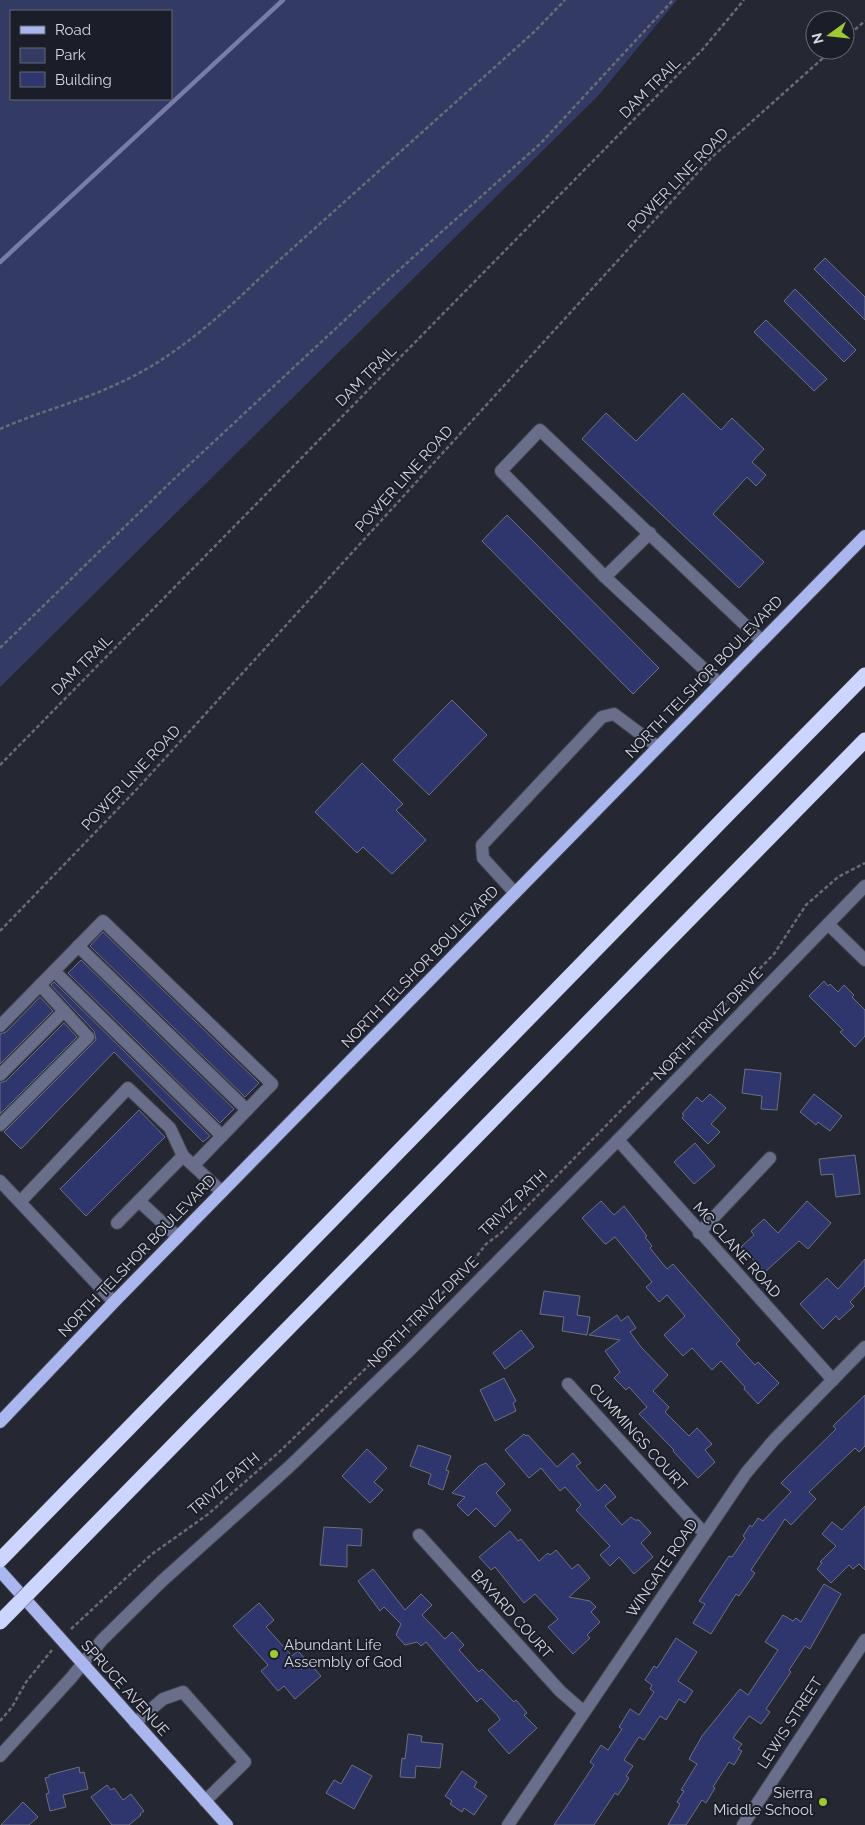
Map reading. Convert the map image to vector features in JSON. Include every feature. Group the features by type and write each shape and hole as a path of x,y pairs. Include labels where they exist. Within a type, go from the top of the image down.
{"highway":[{"path":"0,1560 865,675"},
{"path":"0,1622 865,740"}],"main road":[{"name":"NORTH TELSHOR BOULEVARD","path":"0,1422 114,1302 865,536"},
{"name":"SPRUCE AVENUE","path":"0,1571 226,1825"}],"street":[{"path":"720,684 605,577 501,471 540,430 762,641"},
{"path":"605,577 650,533"},
{"path":"515,893 483,858 482,846 602,717 614,714 658,747"},
{"name":"NORTH TRIVIZ DRIVE","path":"0,1756 102,1640 162,1581 289,1467 404,1355 618,1140 865,886"},
{"path":"0,1026 103,921 272,1084 194,1166"},
{"path":"828,924 865,960"},
{"path":"78,946 248,1110"},
{"path":"54,971 222,1136"},
{"path":"0,1125 88,1037 40,985"},
{"path":"0,1075 64,1011"},
{"path":"20,1202 128,1088 170,1128 184,1156 222,1192"},
{"name":"MC CLANE ROAD","path":"618,1140 699,1233 833,1380"},
{"path":"117,1223 184,1156"},
{"path":"699,1233 770,1158"},
{"path":"0,1181 114,1302"},
{"path":"140,1200 178,1237"},
{"name":"WINGATE ROAD","path":"508,1825 741,1480 760,1455 865,1348"},
{"name":"CUMMINGS COURT","path":"568,1384 704,1534"},
{"name":"BAYARD COURT","path":"419,1535 560,1692 584,1712"},
{"name":"LEWIS STREET","path":"743,1825 865,1640"},
{"path":"134,1723 163,1699 183,1692 245,1762 205,1801"}],"path":[{"path":"0,429 116,385 160,362 234,303 534,32 565,0"},
{"path":"0,648 176,478 383,285 541,143 673,0"},
{"name":"DAM TRAIL","path":"0,765 702,50 744,0"},
{"path":"855,29 865,20"},
{"name":"POWER LINE ROAD","path":"0,931 138,788 711,158 821,60"},
{"name":"TRIVIZ PATH","path":"68,1632 152,1554 207,1514 278,1453 420,1316 471,1264 486,1244 501,1233 774,954 806,905 838,877 865,863"},
{"path":"0,1721 12,1707 26,1682 56,1645"}],"green space":[{"path":"0,0 677,0 598,96 0,687"}],"building":[{"path":"825,258 865,297 865,320 814,269"},
{"path":"795,289 856,350 844,362 784,301"},
{"path":"766,320 827,379 814,391 754,332"},
{"path":"683,393 721,430 732,418 764,449 752,462 766,475 756,486 747,477 713,514 764,562 739,588 582,439 606,413 636,441"},
{"path":"507,515 659,668 633,694 482,541"},
{"path":"452,700 487,735 429,795 393,760"},
{"path":"362,763 403,804 396,810 426,840 392,874 363,847 357,853 315,812"},
{"path":"103,932 259,1083 245,1097 90,946"},
{"path":"81,960 234,1109 220,1123 68,973"},
{"path":"824,981 838,992 844,985 854,995 852,997 865,1010 865,1036 855,1047 840,1032 843,1030 809,996"},
{"path":"54,982 210,1136 203,1142 114,1052 21,1149 4,1132 96,1040 94,1031 51,985"},
{"path":"40,997 53,1011 0,1064 0,1034 6,1032"},
{"path":"64,1023 77,1037 0,1114 0,1083 6,1081"},
{"path":"745,1069 781,1073 777,1110 761,1109 762,1096 742,1093"},
{"path":"710,1094 726,1108 711,1124 720,1132 708,1144 682,1118 684,1115 682,1114 697,1097 702,1102"},
{"path":"814,1094 842,1116 830,1131 818,1122 816,1125 800,1112"},
{"path":"139,1110 165,1137 86,1216 60,1189"},
{"path":"695,1143 715,1166 694,1184 674,1162"},
{"path":"855,1155 860,1194 836,1197 833,1174 821,1175 819,1159"},
{"path":"601,1201 614,1215 624,1206 647,1236 645,1237 652,1246 650,1248 667,1269 673,1264 740,1340 736,1344 755,1365 758,1362 779,1383 758,1404 721,1361 712,1370 692,1348 683,1356 664,1335 685,1316 667,1295 659,1302 646,1287 652,1282 615,1237 606,1244 604,1243 582,1218"},
{"path":"807,1201 831,1223 808,1249 799,1241 765,1272 741,1247 754,1235 751,1231 764,1219 778,1233"},
{"path":"865,1259 865,1286 850,1302 854,1306 839,1320 836,1316 823,1329 800,1304 827,1278 838,1289"},
{"path":"544,1291 580,1296 577,1315 590,1317 587,1335 562,1331 564,1317 540,1314"},
{"path":"617,1315 621,1321 628,1316 636,1328 630,1332 641,1347 668,1375 653,1391 669,1407 665,1412 689,1436 697,1428 712,1444 705,1450 715,1462 698,1478 639,1414 647,1407 629,1387 626,1390 614,1378 620,1372 605,1351 620,1340 589,1335"},
{"path":"521,1330 534,1347 505,1369 493,1353"},
{"path":"504,1378 516,1401 513,1403 516,1411 495,1421 480,1390"},
{"path":"865,1395 865,1446 859,1452 855,1448 809,1492 816,1499 791,1525 785,1519 751,1570 755,1573 739,1596 736,1594 711,1634 693,1623 705,1604 699,1601 729,1556 732,1557 745,1538 743,1536 750,1525 752,1527 758,1518 763,1521 791,1492 781,1483 836,1429 833,1426"},
{"path":"524,1434 528,1435 557,1467 573,1453 581,1463 576,1466 598,1491 605,1484 616,1497 605,1506 622,1525 631,1517 639,1520 651,1533 641,1543 653,1557 634,1574 619,1557 610,1566 600,1555 610,1546 576,1510 581,1505 565,1487 560,1491 541,1468 529,1478 505,1450"},
{"path":"418,1445 451,1456 446,1470 449,1471 443,1490 428,1484 431,1474 410,1466"},
{"path":"367,1449 387,1468 374,1482 383,1490 370,1503 342,1476"},
{"path":"486,1463 505,1484 496,1493 511,1510 495,1527 476,1508 468,1516 457,1505 465,1497 452,1493 479,1466"},
{"path":"865,1506 865,1570 859,1564 853,1569 849,1565 831,1583 817,1569 822,1563 820,1562 836,1546 822,1534 832,1522 842,1530"},
{"path":"324,1527 362,1529 361,1546 347,1545 347,1567 320,1565"},
{"path":"510,1531 518,1541 521,1539 539,1561 548,1553 550,1555 556,1550 572,1569 578,1564 590,1578 569,1597 590,1601 596,1607 591,1612 600,1622 587,1635 590,1638 573,1654 548,1627 558,1619 535,1594 524,1603 495,1567 491,1570 479,1557"},
{"path":"373,1569 405,1610 421,1594 432,1605 422,1615 445,1639 452,1632 464,1645 459,1650 479,1672 482,1669 514,1702 516,1700 527,1713 524,1715 537,1728 509,1754 488,1730 500,1720 481,1698 477,1702 426,1642 421,1646 417,1642 405,1645 396,1635 401,1624 384,1607 380,1611 358,1581"},
{"path":"824,1584 841,1594 810,1649 805,1646 789,1670 791,1672 766,1709 770,1712 761,1724 749,1716 733,1738 742,1744 738,1749 742,1751 734,1765 729,1762 713,1787 715,1788 706,1803 702,1800 686,1825 668,1825 680,1804 677,1802 684,1791 681,1790 697,1764 689,1759 702,1736 740,1689 748,1695 778,1650 765,1642 783,1615 793,1621 796,1618 801,1622"},
{"name":"Abundant Life Assembly of God","path":"259,1603 274,1620 266,1627 292,1656 298,1651 321,1676 295,1699 284,1686 278,1691 261,1671 268,1665 233,1626"},
{"path":"676,1638 697,1652 678,1681 693,1691 685,1703 679,1699 666,1720 660,1716 644,1740 639,1737 624,1760 633,1766 626,1776 629,1778 618,1795 615,1793 594,1825 554,1825 594,1765 590,1762 601,1745 608,1750 622,1729 619,1727 630,1709 639,1715 654,1692 650,1689 652,1685 645,1680 654,1666 657,1668"},
{"path":"408,1734 422,1736 421,1742 443,1744 440,1768 416,1766 415,1778 400,1777 402,1758 405,1759"},
{"path":"352,1765 372,1776 354,1809 326,1793 334,1780 341,1784"},
{"path":"79,1767 80,1773 84,1772 88,1789 63,1795 66,1807 50,1811 46,1794 49,1793 45,1778 49,1777 49,1775"},
{"path":"462,1771 477,1782 474,1787 487,1796 474,1815 464,1808 462,1812 450,1804 452,1801 445,1796"},
{"path":"107,1785 111,1790 114,1788 123,1800 131,1794 144,1811 129,1825 112,1825 91,1797"},
{"path":"23,1802 38,1817 29,1825 1,1825"}],"waterway":[{"path":"0,262 283,0"}],"place":[{"name":"Abundant Life Assembly of God","path":"274,1654"},
{"name":"Sierra Middle School","path":"823,1802"}]}
